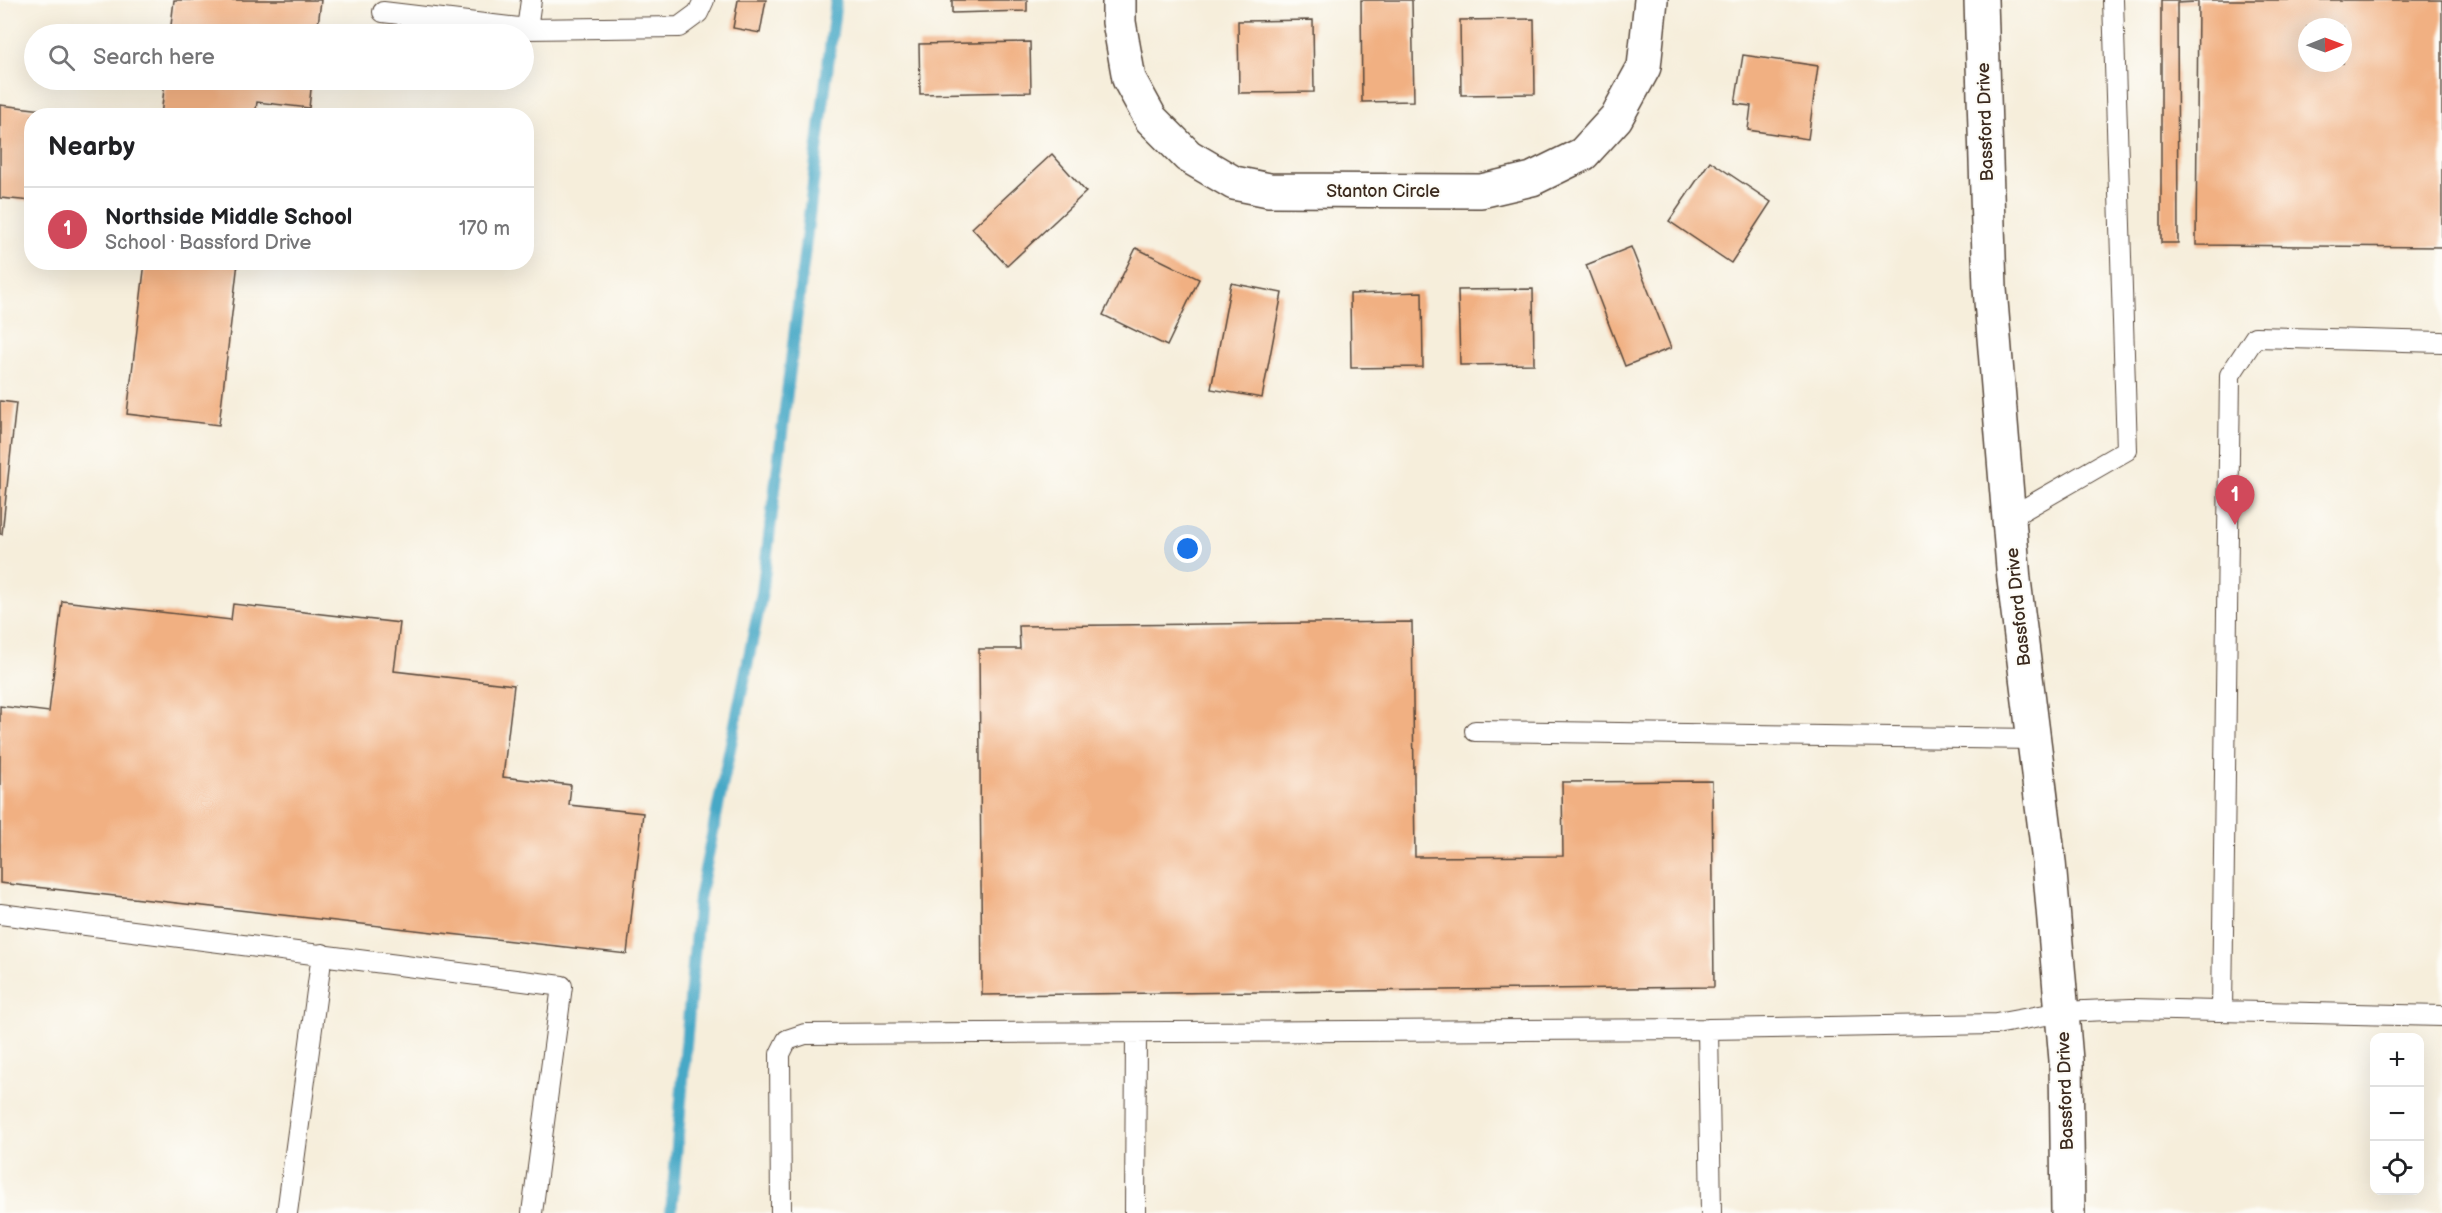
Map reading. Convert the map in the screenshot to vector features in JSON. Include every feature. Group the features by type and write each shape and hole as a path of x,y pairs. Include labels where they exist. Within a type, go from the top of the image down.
{"street":[{"name":"Stanton Circle","path":"1119,0 1119,22 1129,80 1151,119 1188,156 1234,183 1269,190 1481,191 1532,179 1583,154 1610,125 1644,67 1651,0"},
{"name":"Bassford Drive","path":"1981,0 1990,289 2014,579 2049,862 2062,1012 2066,1060 2068,1213"}],"lane":[{"path":"527,24 531,0"},
{"path":"534,29 680,27 698,13 704,0"},
{"path":"2009,518 2127,450 2113,0"},
{"path":"383,12 484,24"},
{"path":"2222,1011 2230,375 2255,338 2442,342"},
{"path":"1475,731 2034,739"},
{"path":"0,914 562,986 532,1213"},
{"path":"287,1213 322,954"},
{"path":"781,1213 780,1053 787,1040 805,1034 1708,1029 1996,1024 2062,1012 2131,1009 2442,1016"},
{"path":"1708,1029 1712,1213"},
{"path":"1135,1213 1136,1033"}],"building":[{"path":"174,0 321,0 318,24 171,24"},
{"path":"738,0 766,0 760,33 733,28"},
{"path":"952,0 1027,0 1027,11 952,13"},
{"path":"1361,0 1412,0 1414,101 1362,102"},
{"path":"2161,0 2196,0 2196,2 2177,3 2178,243 2161,243"},
{"path":"2198,0 2442,0 2442,247 2196,245"},
{"path":"1534,19 1535,94 1461,95 1460,20"},
{"path":"1313,20 1314,92 1239,93 1238,21"},
{"path":"1030,42 1031,92 920,94 919,44"},
{"path":"1743,55 1818,66 1808,139 1748,130 1751,106 1735,104"},
{"path":"164,90 311,90 309,108 257,102 256,108 162,108"},
{"path":"0,105 26,108 24,108 24,200 0,198"},
{"path":"1052,154 1086,192 1007,266 972,228"},
{"path":"1710,161 1771,202 1731,263 1669,221"},
{"path":"1631,247 1671,348 1625,366 1586,265"},
{"path":"1136,248 1199,279 1167,346 1103,315"},
{"path":"144,270 237,270 219,425 127,414"},
{"path":"1231,283 1282,293 1262,398 1211,389"},
{"path":"1533,289 1534,364 1460,365 1458,290"},
{"path":"1422,292 1423,367 1351,368 1350,294"},
{"path":"0,401 16,403 2,534 0,534"},
{"path":"62,601 231,620 233,604 400,623 394,671 514,685 503,777 571,785 569,805 643,813 627,954 0,883 0,706 49,712"},
{"path":"1412,622 1415,857 1563,856 1562,782 1712,781 1714,987 982,995 979,649 1020,649 1019,626"}],"waterway":[{"path":"671,1213 699,899 762,593 836,0"}],"place":[{"name":"Northside Middle School","path":"2235,525"}]}
